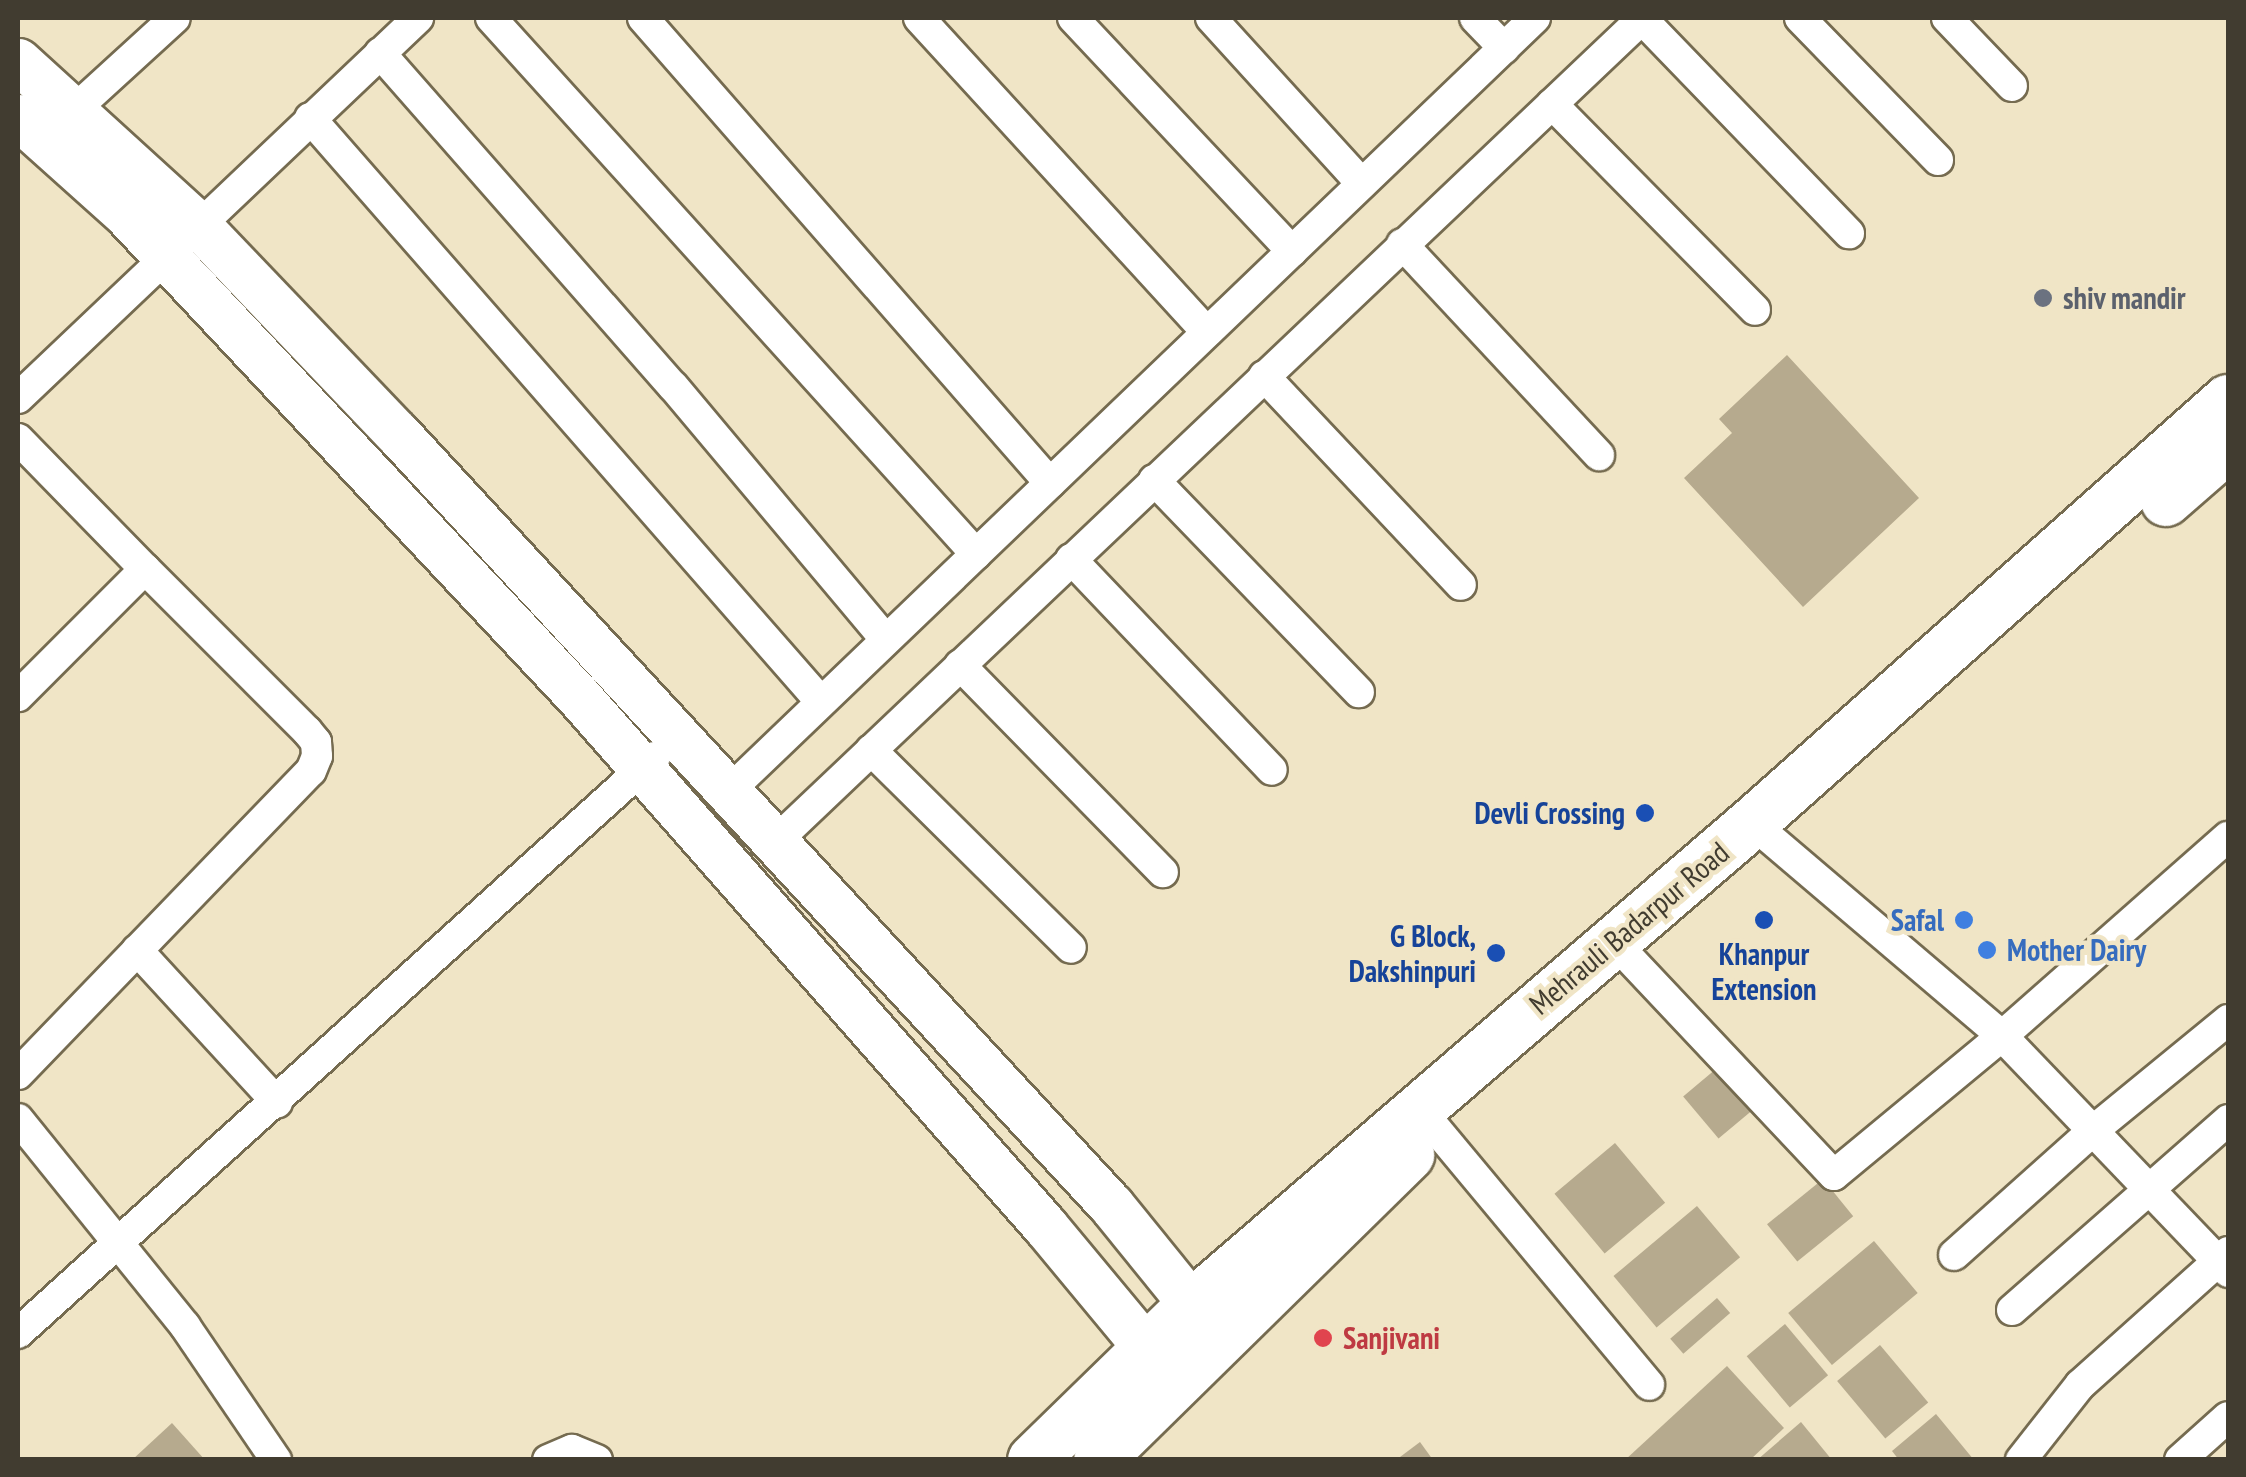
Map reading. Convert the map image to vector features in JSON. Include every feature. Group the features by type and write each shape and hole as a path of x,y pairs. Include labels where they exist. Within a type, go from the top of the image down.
{"main road":[{"name":"Mehrauli Badarpur Road","path":"1099,1460 1436,1129 1632,960 1762,832 2228,400"},
{"name":"Mehrauli Badarpur Road","path":"1033,1460 1192,1305 2228,447"}],"street":[{"path":"72,112 174,18"},
{"path":"18,398 196,224 418,18"},
{"path":"491,18 976,554"},
{"path":"643,18 1050,483"},
{"path":"918,18 1207,332"},
{"path":"1073,18 1292,250"},
{"path":"1212,18 1362,184"},
{"path":"1475,18 1504,48"},
{"path":"730,789 1535,18"},
{"path":"777,840 1643,18 1848,233"},
{"path":"1800,18 1938,160"},
{"path":"1947,18 2012,86"},
{"path":"380,53 673,386 886,640"},
{"path":"18,61 196,224 679,734 1111,1205 1192,1305"},
{"path":"1552,104 1755,310"},
{"path":"18,117 126,214 642,768 1046,1226 1148,1350"},
{"path":"310,118 821,702"},
{"path":"1402,244 1599,455"},
{"path":"1264,376 1461,585"},
{"path":"18,439 307,731 316,742 317,756 311,772 18,1074"},
{"path":"1154,480 1359,692"},
{"path":"1072,559 1272,770"},
{"path":"18,696 145,569"},
{"path":"960,665 1163,872"},
{"path":"18,1333 679,734"},
{"path":"871,750 1071,948"},
{"path":"1762,832 2002,1036 2095,1129 2151,1192 2225,1262 2080,1386 2021,1460"},
{"path":"1632,960 1831,1174 2002,1036 2228,837"},
{"path":"138,950 277,1102"},
{"path":"1954,1254 2095,1129 2228,1020"},
{"path":"18,1119 184,1326 276,1460"},
{"path":"2012,1310 2151,1192 2228,1120"},
{"path":"1436,1129 1649,1385"},
{"path":"2180,1460 2228,1417"},
{"path":"548,1460 572,1450 597,1460"}],"building":[{"path":"1787,355 1919,498 1803,607 1684,478 1732,433 1719,419"},
{"path":"1723,1063 1758,1105 1719,1139 1683,1096"},
{"path":"1615,1143 1665,1203 1605,1254 1554,1194"},
{"path":"1823,1179 1853,1216 1797,1262 1767,1224"},
{"path":"1697,1206 1740,1257 1657,1327 1614,1276"},
{"path":"1874,1241 1918,1293 1832,1365 1788,1313"},
{"path":"1717,1298 1730,1313 1683,1354 1670,1339"},
{"path":"1785,1324 1828,1375 1790,1407 1747,1356"},
{"path":"1880,1345 1928,1402 1885,1438 1837,1381"},
{"path":"1727,1366 1784,1428 1750,1460 1625,1460"},
{"path":"1936,1414 1974,1460 1899,1460 1892,1451"},
{"path":"1801,1422 1832,1460 1757,1460"},
{"path":"172,1423 205,1460 132,1460"},
{"path":"1420,1442 1433,1460 1396,1460"}],"place":[{"name":"shiv mandir","path":"2043,298"},
{"name":"Devli Crossing","path":"1645,813"},
{"name":"Khanpur Extension","path":"1764,920"},
{"name":"Safal","path":"1964,920"},
{"name":"Mother Dairy","path":"1987,950"},
{"name":"G Block, Dakshinpuri","path":"1496,953"},
{"name":"Sanjivani","path":"1323,1338"}]}
